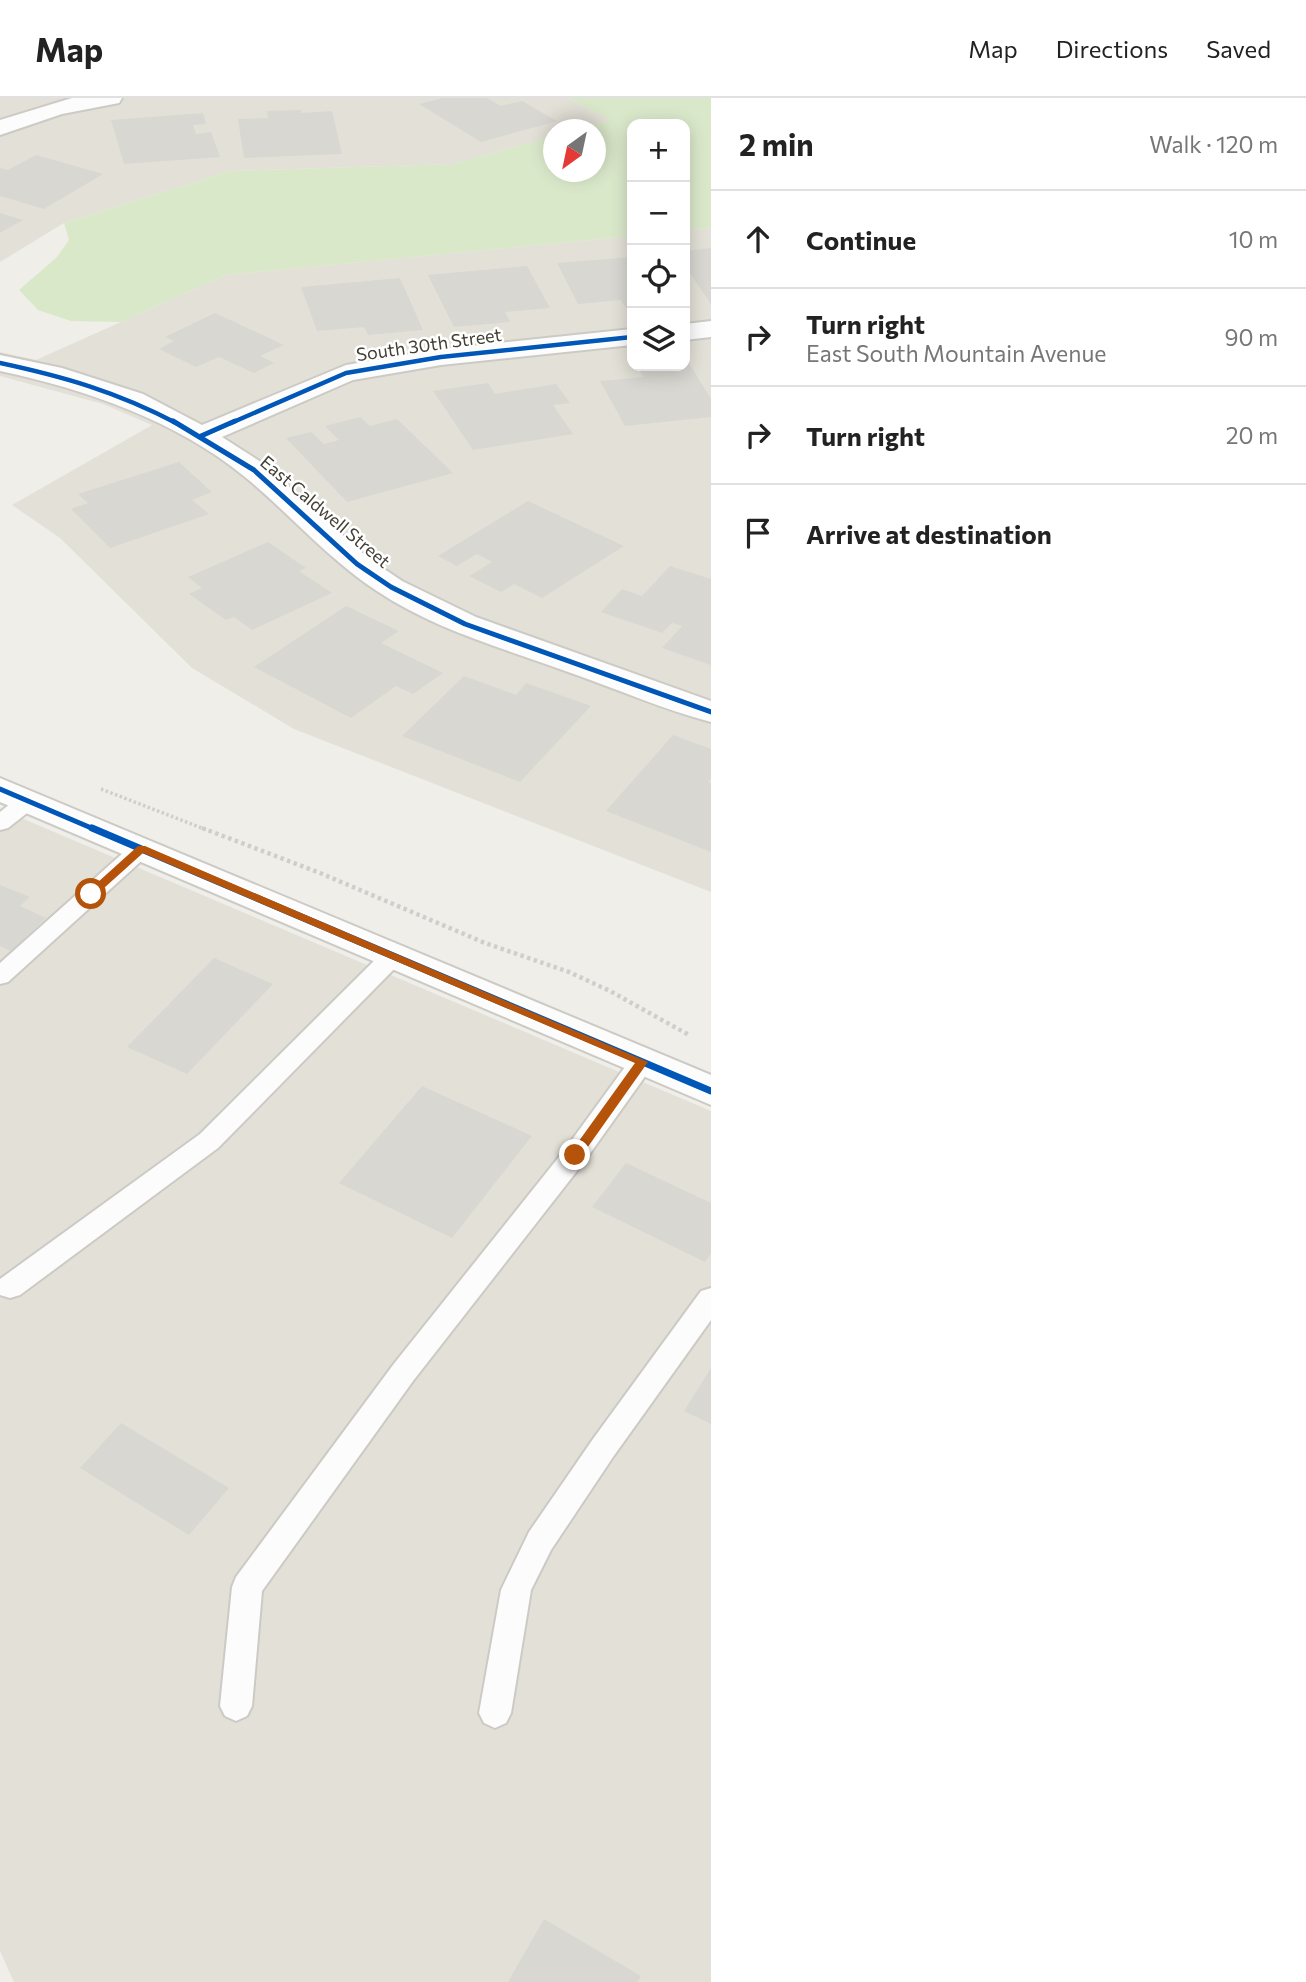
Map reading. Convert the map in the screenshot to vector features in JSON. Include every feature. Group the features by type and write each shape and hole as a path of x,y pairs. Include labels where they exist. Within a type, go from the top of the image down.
{"street":[{"path":"0,128 77,104 111,98"},
{"path":"690,331 711,329"},
{"name":"South 30th Street","path":"201,436 346,373 442,357 627,338"},
{"name":"East Caldwell Street","path":"0,363 52,374 133,400 201,436 254,470 357,564 391,587 465,624 711,712"},
{"path":"9,804 141,849 711,1091"}],"lane":[{"path":"0,976 141,849"},
{"path":"10,1287 209,1141 393,956"},
{"path":"236,1706 247,1587 403,1373 575,1155 642,1062"},
{"path":"495,1713 516,1590 540,1541 603,1448 711,1299"}],"path":[{"path":"96,787 320,873 485,943 569,972 610,991 700,1041"}],"shaded area":[{"path":"0,98 569,98 612,120 543,119 543,139 454,164 230,171 64,223 0,262"},
{"path":"711,228 711,892 294,729 192,668 60,538 12,505 152,425 103,404 0,376 0,352 36,360 226,275 627,236 627,371 690,371 690,230"},
{"path":"0,809 711,1111 711,1982 14,1982 0,1951"}],"green space":[{"path":"569,98 711,98 711,228 690,230 690,119 627,119 627,236 226,275 121,322 71,321 38,310 19,290 57,257 69,240 64,223 230,171 454,164 543,139 543,182 606,182 606,121 611,120"}],"building":[{"path":"443,98 487,98 501,106 522,101 554,119 543,119 543,125 481,142 419,104"},
{"path":"301,110 301,113 332,111 342,154 244,158 238,119 268,118 267,111"},
{"path":"203,113 206,124 193,125 196,134 211,132 220,157 124,164 111,120"},
{"path":"36,155 103,174 44,209 0,196 0,168 8,170"},
{"path":"0,213 23,220 0,233"},
{"path":"711,248 711,304 690,273 690,250"},
{"path":"627,257 627,308 621,300 578,304 557,263"},
{"path":"527,266 550,308 505,312 510,322 454,327 428,275"},
{"path":"400,278 423,330 368,335 364,327 317,331 301,287"},
{"path":"215,313 284,345 260,356 274,363 254,373 219,357 196,367 159,349 174,341 165,337"},
{"path":"690,365 711,399 711,417 625,426 600,381 644,377 640,371 690,371"},
{"path":"488,383 495,394 556,384 570,403 553,405 573,434 473,450 433,391"},
{"path":"360,417 370,426 397,419 453,473 347,502 286,438 311,432 324,444 339,440 325,426"},
{"path":"179,462 212,492 192,500 209,514 110,548 71,509 88,503 78,494"},
{"path":"528,501 624,546 542,598 514,584 501,592 469,576 492,562 477,554 457,566 438,556"},
{"path":"268,542 306,568 299,571 332,593 252,630 234,617 226,620 189,594 202,588 188,577"},
{"path":"670,566 711,579 711,665 662,648 682,626 672,623 662,633 601,612 622,589 642,596"},
{"path":"346,606 399,631 381,643 443,673 413,694 396,686 351,718 254,667"},
{"path":"464,676 516,695 526,683 591,706 520,782 402,736"},
{"path":"673,735 711,749 711,778 708,782 711,783 711,852 606,811"},
{"path":"0,885 30,897 20,906 46,918 11,951 0,946"},
{"path":"214,958 273,984 187,1074 127,1047"},
{"path":"422,1086 532,1136 452,1238 339,1183"},
{"path":"626,1163 711,1203 711,1253 705,1262 592,1207"},
{"path":"711,1368 711,1424 684,1411"},
{"path":"121,1423 229,1488 189,1535 80,1468"},
{"path":"544,1919 641,1976 637,1982 508,1982"}],"cycle path":[{"path":"201,436 346,373 441,357 627,338"},
{"path":"0,363 52,374 133,400 201,436 254,470 357,564 391,587 465,624 711,712"},
{"path":"0,789 711,1091"}],"route":[{"path":"91,894 141,849 642,1062 575,1155"}]}
